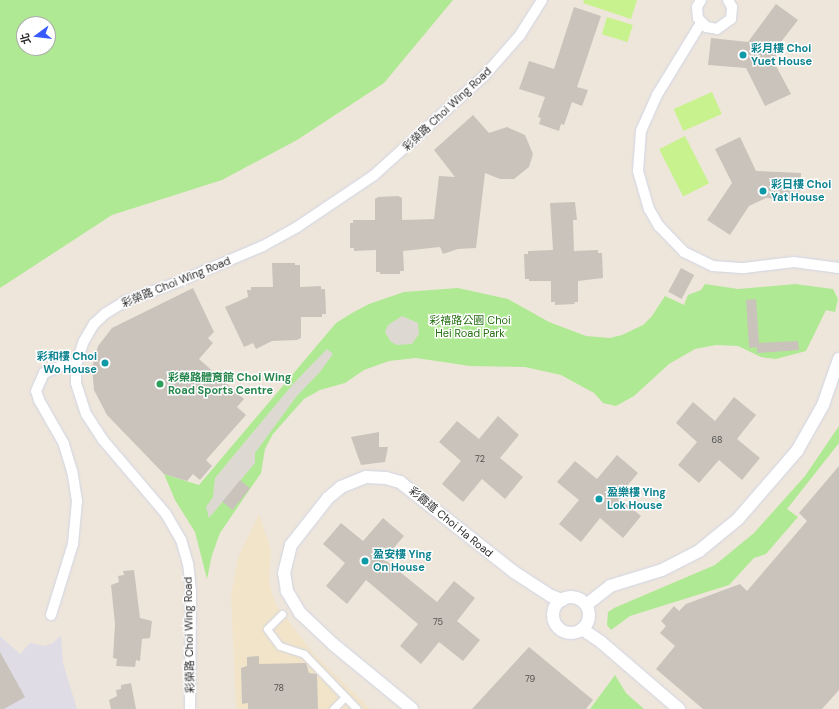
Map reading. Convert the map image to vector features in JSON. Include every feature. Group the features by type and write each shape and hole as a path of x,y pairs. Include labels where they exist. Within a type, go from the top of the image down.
{"street":[{"name":"彩榮路 Choi Wing Road","path":"190,709 191,591 188,564 181,540 159,504 93,425 80,400 76,365 84,341 94,324 106,313 126,301 178,282 263,246 297,227 373,176 484,76 520,34 542,0"},
{"path":"701,0 697,12 702,23 717,29 728,24 732,13 728,0"},
{"path":"702,23 651,106 641,131 638,171 649,209 660,226 684,252 713,266 744,268 794,262 839,268"},
{"path":"562,600 554,612 558,627 572,633 582,629 589,618 586,604 610,586 662,570 699,551 738,519 797,451 823,405 839,359"},
{"path":"51,616 73,544 77,500 68,457 36,391 44,373 61,366 76,365"},
{"name":"彩霞道 Choi Ha Road","path":"412,709 333,644 300,613 288,591 285,564 290,545 328,498 341,486 366,477 386,478 400,482 514,572 551,596 562,600 576,598 586,604"},
{"path":"282,614 267,629 280,646 304,654 357,709"},
{"path":"582,629 602,642 679,709"},
{"path":"333,709 345,697"}],"shaded area":[{"path":"402,316 418,323 419,334 412,344 397,345 391,342 385,332 388,325"},
{"path":"327,349 333,354 320,372 296,397 255,453 255,463 209,518 206,507 213,497 215,478 293,384"},
{"path":"259,514 271,550 269,582 276,605 313,653 370,709 236,709 231,596 238,558"},
{"path":"61,635 63,663 77,709 0,709 0,636 20,654 30,643 45,646 53,643"}],"green space":[{"path":"0,0 453,0 384,83 297,140 222,180 112,215 0,288"},
{"path":"584,0 637,0 631,19 583,3"},
{"path":"607,17 633,25 628,42 602,34"},
{"path":"712,92 722,114 683,131 674,109"},
{"path":"685,136 709,183 683,196 659,149"},
{"name":"彩禧路公園 Choi Hei Road Park","path":"705,284 738,289 795,284 833,289 838,299 835,312 826,310 806,351 776,359 761,357 738,346 716,345 695,349 669,364 634,396 616,406 603,403 594,393 561,375 525,367 470,366 416,358 389,361 364,370 345,383 320,390 304,399 273,434 265,449 261,473 220,533 212,555 207,579 195,532 175,500 164,474 199,485 336,323 352,313 369,304 404,292 458,288 508,299 549,322 586,336 610,338 622,335 643,325 652,316 665,296 684,305 688,295 701,290"},
{"path":"839,426 839,443 787,509 798,517 766,554 754,558 729,585 630,616 611,630 607,625 608,612 614,608 715,565 754,533 805,476"},
{"path":"615,675 626,693 644,709 590,709"}],"building":[{"name":"彩月樓 Choi Yuet House","path":"776,4 798,20 777,47 775,64 791,94 765,106 746,68 708,65 711,38 748,42"},
{"path":"574,7 601,16 577,87 588,90 582,106 572,102 564,125 561,124 559,131 539,124 541,118 538,117 545,97 519,89 529,61 554,69"},
{"path":"473,115 489,133 507,127 525,135 533,154 529,167 514,179 500,179 485,173 476,248 458,249 443,254 440,247 403,251 404,271 400,271 400,274 380,274 380,272 376,272 376,250 354,251 354,248 350,248 350,223 353,223 353,220 375,220 375,199 378,197 398,196 402,198 402,220 434,219 439,176 455,177 434,150"},
{"name":"彩日樓 Choi Yat House","path":"740,137 756,171 801,173 799,200 766,198 749,206 730,235 707,220 732,183 715,149"},
{"path":"575,202 577,220 573,220 574,251 598,250 598,253 602,253 603,278 578,281 578,302 574,302 575,304 555,305 555,302 551,302 551,281 529,281 529,279 525,279 524,254 528,254 528,251 553,250 550,203"},
{"path":"272,263 295,263 295,265 300,265 300,287 321,286 321,289 325,289 326,314 322,314 322,317 301,317 301,338 297,340 272,341 256,349 253,343 244,347 225,307 248,297 247,290 251,290 251,287 273,287"},
{"path":"681,268 694,275 682,299 668,292"},
{"name":"彩榮路體育館 Choi Wing Road Sports Centre","path":"193,288 214,332 208,338 213,343 199,359 244,399 237,407 246,415 206,460 212,466 200,480 193,474 187,481 164,474 107,415 94,390 92,367 98,346 112,328"},
{"path":"756,299 759,343 798,341 799,350 757,353 757,347 749,348 746,300"},
{"path":"734,397 756,415 737,439 760,458 742,480 719,460 699,483 678,465 697,442 676,423 693,402 715,421"},
{"path":"498,416 519,435 500,458 523,477 505,499 482,479 463,502 442,484 461,461 439,442 457,421 479,439"},
{"path":"379,432 379,447 388,447 385,462 361,465 351,437"},
{"name":"盈樂樓 Ying Lok House","path":"617,455 638,473 618,497 641,516 623,538 600,518 581,542 559,524 579,500 557,482 575,461 597,479"},
{"path":"839,466 839,690 822,709 703,709 656,669 675,646 660,633 666,626 661,621 674,606 679,611 686,604 740,584 747,591 807,521 799,513"},
{"path":"240,480 250,488 232,510 222,502"},
{"path":"383,518 404,536 384,559 437,602 454,581 475,598 457,621 480,640 463,661 439,642 421,664 400,646 418,624 366,580 347,604 326,586 345,563 323,544 341,523 363,541"},
{"path":"134,570 140,618 152,621 150,638 142,639 140,661 136,660 135,667 116,666 117,659 113,658 115,624 111,585 119,582 118,576 124,575 123,571"},
{"path":"529,647 593,700 586,709 472,709"},
{"path":"0,652 25,697 4,709 0,709"},
{"path":"259,656 259,664 306,663 309,673 317,674 318,709 248,709 248,703 242,704 241,668 247,666 247,657"},
{"path":"131,683 136,709 111,709 109,700 117,696 116,690 121,689 121,685"}],"place":[{"name":"彩月樓 Choi Yuet House","path":"743,55"},
{"name":"彩日樓 Choi Yat House","path":"763,191"},
{"name":"彩和樓 Choi Wo House","path":"105,363"},
{"name":"彩榮路體育館 Choi Wing Road Sports Centre","path":"160,384"},
{"name":"盈樂樓 Ying Lok House","path":"599,499"},
{"name":"盈安樓 Ying On House","path":"365,561"}]}
